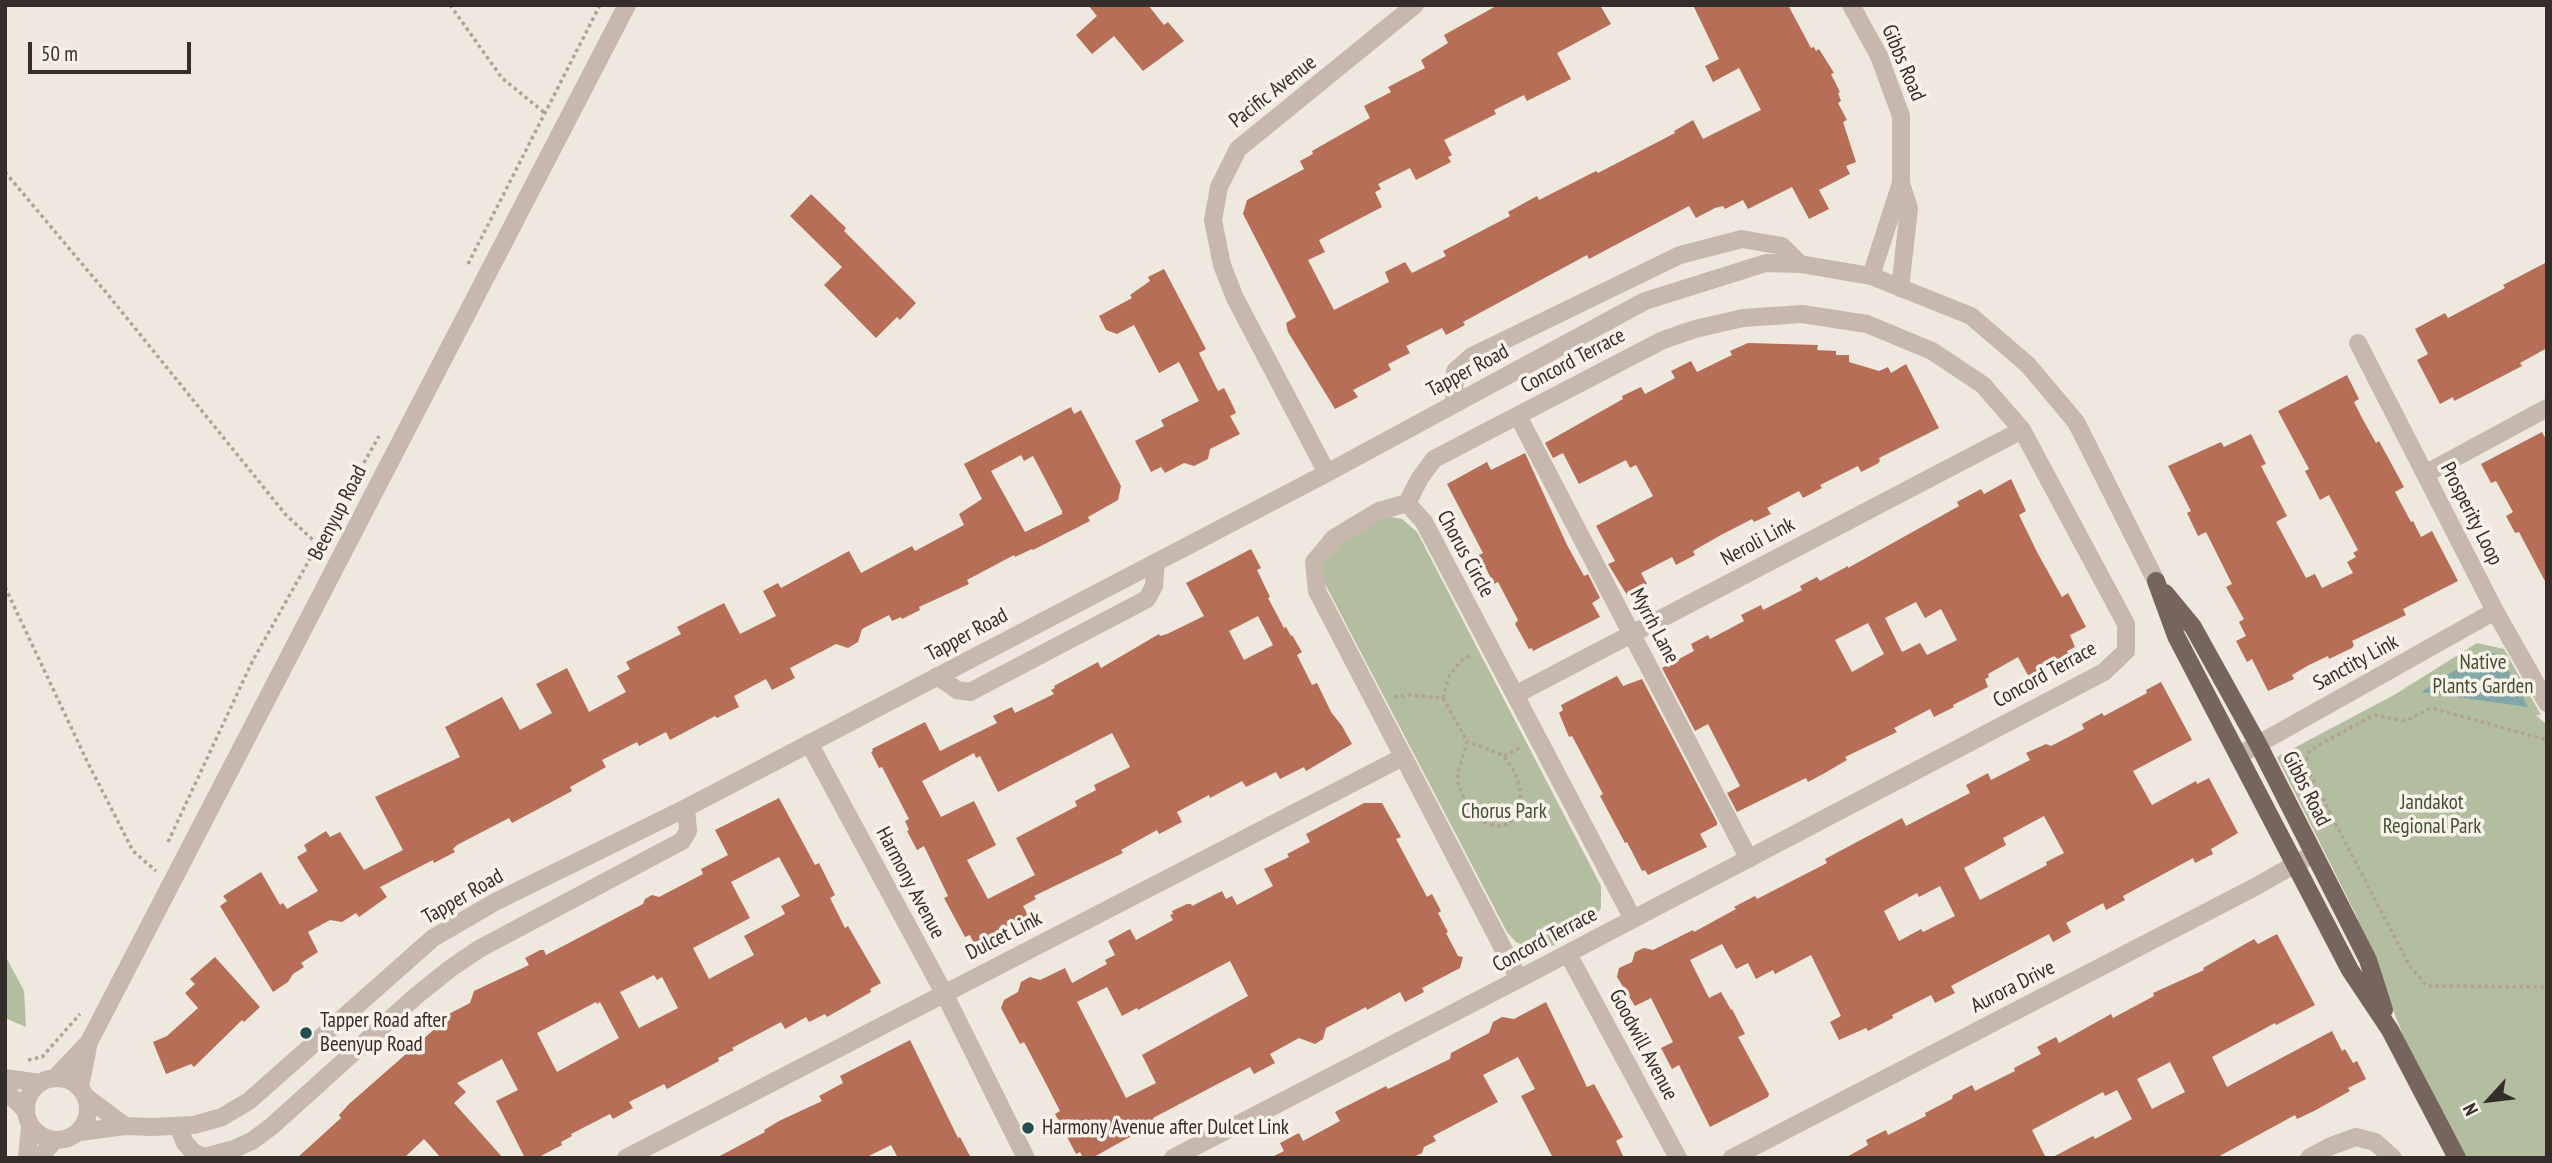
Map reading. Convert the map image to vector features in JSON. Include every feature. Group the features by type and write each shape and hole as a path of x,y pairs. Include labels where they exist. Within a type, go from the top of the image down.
{"main road":[{"name":"Gibbs Road","path":"2156,581 2193,627 2258,744 2368,960 2390,1030"},
{"name":"Gibbs Road","path":"2156,581 2176,636 2350,970 2390,1030 2457,1158"}],"street":[{"name":"Beenyup Road","path":"47,1080 89,1042 627,5"},
{"name":"Pacific Avenue","path":"1327,473 1226,276 1213,220 1219,187 1238,149 1415,5"},
{"name":"Gibbs Road","path":"1852,5 1879,56 1901,116 1901,183 1909,209 1900,288"},
{"name":"Gibbs Road","path":"1901,183 1871,276 1971,316 2028,365 2077,422 2156,581"},
{"path":"1454,404 1455,370 1472,356 1680,255 1742,239 1782,246 1800,264"},
{"name":"Tapper Road","path":"80,1132 125,1126 194,1125 222,1117 249,1101 433,938 495,902 686,808 1327,473 1645,300 1766,263 1800,264 1871,276"},
{"name":"Concord Terrace","path":"1173,1158 2104,672 2126,651 2126,624 2022,430 1983,385 1932,351 1867,324 1802,313 1743,318 1695,329 1663,340 1434,459 1407,503"},
{"name":"Prosperity Loop","path":"2358,343 2495,611 2547,704"},
{"path":"2425,474 2547,408"},
{"name":"Myrrh Lane","path":"1518,416 1749,859"},
{"name":"Neroli Link","path":"1515,695 2022,430"},
{"name":"Chorus Circle","path":"1519,979 1317,591 1314,562 1334,538 1379,510 1407,503 1424,522 1633,919"},
{"path":"937,676 957,690 970,692 1147,599 1154,586 1156,562"},
{"name":"Sanctity Link","path":"2239,755 2495,611"},
{"name":"Harmony Avenue","path":"809,743 944,993 1026,1158"},
{"name":"Dulcet Link","path":"626,1158 1403,757"},
{"path":"178,1126 185,1143 194,1153 205,1157 252,1141 451,968 479,949 682,841 688,831 686,808"},
{"name":"Aurora Drive","path":"1732,1158 2313,854"},
{"name":"Goodwill Avenue","path":"1568,954 1678,1158"},
{"name":"Beenyup Road","path":"83,1092 89,1042"},
{"path":"10,1070 47,1080 70,1080 125,1126"},
{"path":"27,1158 29,1095 47,1080"},
{"path":"5,1090 41,1137 54,1141 68,1139 80,1132 87,1121 89,1109 83,1092"},
{"path":"2309,1158 2356,1137 2375,1142 2393,1158"},
{"path":"39,1158 54,1141"}],"path":[{"path":"450,5 502,78 563,129"},
{"path":"468,265 600,5"},
{"path":"5,172 286,515 338,563"},
{"path":"167,846 253,662 379,436"},
{"path":"5,586 87,761 133,851 172,884"},
{"path":"1467,741 1458,773 1465,802 1485,822 1498,826 1509,824 1519,812 1521,803 1520,787 1514,771 1504,756 1467,741 1443,698 1450,674 1455,667 1489,645"},
{"path":"1377,706 1403,695 1443,698"},
{"path":"2297,789 2310,750 2374,715 2405,721 2431,708 2547,740"},
{"path":"2303,770 2311,776 2409,965 2427,986 2547,988"},
{"path":"10,1070 42,1057 86,1007"}],"green space":[{"name":"Chorus Park","path":"1381,518 1402,519 1417,532 1601,886 1601,908 1591,925 1550,947 1527,947 1516,942 1507,932 1322,578 1323,559 1328,549"},
{"name":"Jandakot Regional Park","path":"2477,643 2504,649 2541,715 2536,715 2547,725 2547,1158 2465,1158 2406,1043 2356,915 2277,757 2394,695"},
{"path":"5,955 24,991 26,1027 5,1018"}],"water":[{"path":"2485,651 2500,655 2528,707 2421,692"}],"building":[{"path":"1088,5 1148,5 1164,25 1168,22 1184,41 1143,71 1114,36 1092,54 1076,35 1097,16"},
{"path":"1498,5 1600,5 1611,24 1557,53 1571,79 1527,101 1524,95 1494,110 1496,114 1444,140 1452,155 1448,157 1451,162 1416,180 1410,168 1378,184 1381,189 1375,192 1382,207 1319,240 1325,252 1308,260 1334,310 1389,282 1385,272 1405,262 1412,273 1446,256 1443,251 1510,216 1508,212 1537,196 1539,200 1596,171 1598,173 1675,133 1674,131 1693,120 1703,139 1761,110 1739,68 1713,82 1705,66 1719,59 1693,5 1788,5 1811,48 1814,47 1816,51 1819,49 1834,73 1831,74 1840,92 1841,101 1838,103 1847,120 1843,122 1856,162 1846,166 1850,174 1819,190 1829,209 1809,219 1792,187 1748,209 1743,200 1725,209 1723,206 1715,208 1696,218 1689,206 1589,259 1587,255 1463,322 1465,325 1446,335 1442,328 1406,346 1410,353 1388,364 1391,370 1353,390 1358,397 1335,409 1288,332 1286,323 1296,317 1243,214 1247,200 1304,169 1300,161 1313,154 1312,151 1370,118 1364,106 1391,92 1388,87 1425,68 1421,60 1448,43 1444,35"},
{"path":"811,194 916,303 900,320 897,317 876,338 824,285 842,267 790,216"},
{"path":"2547,262 2547,348 2520,363 2522,366 2454,401 2453,397 2440,404 2417,360 2428,354 2415,329 2445,313 2448,318"},
{"path":"1164,269 1206,349 1199,353 1218,391 1224,388 1233,406 1236,413 1230,416 1240,434 1210,449 1208,459 1194,466 1184,463 1165,473 1161,467 1151,472 1135,441 1164,426 1161,420 1199,401 1179,362 1159,373 1134,325 1117,334 1106,330 1099,316 1132,298 1130,295 1150,281 1148,277"},
{"path":"1748,343 1818,345 1817,350 1849,355 1849,362 1879,371 1888,367 1891,373 1906,364 1939,428 1879,458 1877,464 1861,472 1858,466 1820,485 1822,488 1803,498 1799,491 1767,508 1771,514 1754,522 1752,519 1721,535 1693,551 1695,555 1676,565 1672,557 1641,573 1647,584 1627,595 1608,564 1615,561 1596,526 1653,496 1636,465 1630,468 1626,460 1579,484 1563,453 1553,458 1545,443 1623,399 1622,396 1641,387 1645,394 1675,378 1671,371 1691,361 1697,372 1732,355 1730,351"},
{"path":"2347,375 2359,399 2354,402 2362,418 2376,443 2379,441 2404,487 2395,492 2411,522 2413,521 2421,537 2432,531 2458,581 2403,609 2406,615 2352,641 2352,648 2309,665 2292,675 2294,679 2268,691 2252,659 2247,662 2236,641 2246,636 2239,622 2244,619 2226,587 2232,584 2206,532 2198,536 2187,513 2191,511 2168,466 2221,442 2224,447 2251,434 2266,464 2261,466 2287,516 2276,522 2306,578 2315,574 2322,588 2353,573 2347,562 2356,557 2353,553 2358,550 2329,495 2320,500 2305,471 2309,469 2278,411"},
{"path":"1071,407 1074,414 1081,410 1121,486 1118,500 1088,517 1090,521 1033,550 1015,557 1014,555 967,580 969,584 919,607 920,610 902,619 901,617 892,621 889,615 862,629 858,642 848,648 836,644 790,668 795,678 772,690 766,679 734,696 739,707 717,718 715,716 670,740 666,732 639,746 637,742 602,760 606,767 570,787 572,791 512,823 509,818 457,845 453,849 455,852 380,887 387,897 359,917 356,913 342,922 330,920 308,932 318,952 301,963 304,967 273,992 220,906 227,901 223,896 261,872 280,905 283,903 287,909 318,891 297,857 307,851 304,845 326,831 330,837 340,832 364,870 403,850 375,797 460,757 445,727 502,697 520,730 552,713 536,684 567,668 589,712 626,692 617,676 630,669 626,662 681,634 677,627 724,603 740,634 776,616 763,591 778,583 781,588 849,551 861,573 912,546 915,551 964,525 959,514 982,499 964,464","holes":["1021,455 1024,461 1033,456 1062,511 1062,514 1025,532 991,471"]},
{"path":"2542,432 2547,441 2547,585 2519,532 2515,533 2506,516 2513,512 2496,481 2491,483 2481,464"},
{"path":"1525,453 1567,545 1584,576 1588,574 1600,598 1592,603 1600,617 1533,651 1532,648 1529,649 1515,624 1518,620 1498,582 1494,584 1479,555 1483,553 1447,484 1487,462 1491,470"},
{"path":"2011,479 2026,511 2019,515 2037,552 2062,597 2068,593 2086,627 2070,635 2075,647 2067,651 2069,655 2029,677 2018,657 1988,674 1989,677 1985,679 1988,687 1953,705 1954,707 1934,717 1930,709 1894,728 1897,732 1845,757 1847,760 1823,774 1808,782 1806,778 1737,812 1727,793 1740,786 1708,724 1695,731 1662,668 1694,651 1691,644 1708,635 1710,639 1744,621 1741,615 1761,605 1763,610 1802,590 1800,586 1817,577 1820,581 1848,568 1959,506 1957,502 1981,489 1984,494","holes":["1916,602 1925,618 1941,609 1957,640 1927,655 1920,643 1902,652 1885,618","1868,623 1884,654 1852,672 1835,640"]},
{"path":"1251,549 1261,568 1257,570 1270,597 1268,598 1284,628 1292,635 1302,652 1297,655 1312,685 1317,683 1331,712 1352,744 1306,771 1304,767 1280,779 1276,772 1246,787 1242,781 1210,798 1209,795 1177,812 1182,822 1159,834 1157,830 1121,850 1123,853 1034,896 1036,899 1023,906 1028,915 974,944 970,935 965,937 944,898 948,896 924,846 917,850 907,831 909,830 905,821 909,819 882,767 879,768 872,749 925,722 940,751 997,723 993,716 1012,707 1015,713 1054,694 1051,690 1054,686 1098,662 1101,668 1159,634 1167,634 1204,616 1186,583","holes":["1258,616 1273,645 1244,660 1229,631","1112,733 1130,767 1094,785 1096,790 1075,801 1077,806 1016,838 1035,875 988,899 967,860 996,845 974,801 941,817 922,781 974,753 976,758 980,756 998,792"]},
{"path":"1617,676 1623,686 1642,679 1717,822 1717,825 1700,834 1707,847 1648,875 1645,870 1642,871 1627,842 1625,843 1600,796 1603,794 1572,736 1569,737 1559,713 1563,710 1561,705"},
{"path":"2161,682 2192,740 2133,771 2152,805 2196,781 2197,784 2209,778 2238,833 2211,849 2213,854 2195,863 2193,858 2123,896 2125,900 2106,910 2103,903 2066,923 2071,932 2053,942 2049,934 1951,986 1955,993 1935,1003 1931,995 1868,1031 1866,1028 1839,1040 1830,1022 1841,1016 1811,955 1775,974 1773,970 1756,979 1748,963 1736,969 1722,944 1690,960 1709,998 1721,992 1732,1009 1745,1034 1738,1037 1769,1094 1768,1097 1710,1127 1679,1065 1672,1069 1661,1048 1673,1042 1651,998 1635,1006 1617,977 1619,968 1632,962 1635,952 1644,948 1653,950 1693,930 1694,932 1755,896 1757,899 1827,863 1825,859 1902,818 1906,826 1970,793 1966,785 1988,773 1991,780 2030,760 2026,753 2046,744 2051,746 2084,729 2082,724 2102,713 2104,716 2147,693 2146,690","holes":["2044,816 2064,853 2046,862 2047,865 1980,900 1964,868 2006,845 2003,838","1940,886 1955,916 1899,941 1884,911 1917,893 1919,897"]},
{"path":"779,798 815,865 819,863 835,895 830,898 845,928 848,926 881,983 870,989 871,992 827,1017 825,1014 809,1022 806,1017 785,1029 781,1022 732,1048 734,1050 718,1058 719,1061 667,1089 664,1084 629,1102 633,1108 613,1119 610,1114 571,1134 572,1136 561,1142 562,1145 537,1158 525,1158 496,1101 518,1090 502,1059 457,1083 466,1092 454,1103 503,1158 441,1158 424,1139 404,1158 297,1158 341,1118 339,1115 349,1104 446,1019 445,1016 470,1003 474,991 529,965 525,958 540,950 544,950 546,955 643,904 645,899 652,895 659,897 703,874 701,869 728,855 715,830","holes":["779,857 800,896 781,906 785,914 744,936 754,955 709,979 693,948 750,918 731,882","654,975 657,980 662,977 678,1008 639,1028 620,992","600,1002 619,1038 557,1072 537,1033"]},
{"path":"1364,803 1382,803 1401,837 1396,839 1427,897 1432,894 1441,911 1438,913 1448,932 1446,933 1458,956 1463,957 1460,968 1422,988 1424,992 1405,1002 1400,992 1367,1010 1366,1007 1326,1028 1323,1039 1315,1044 1299,1038 1270,1054 1275,1063 1254,1074 1250,1067 1153,1118 1155,1123 1092,1158 1083,1158 1080,1152 1076,1154 1055,1114 1060,1111 1024,1042 1020,1044 1001,1008 1004,1000 1018,992 1021,982 1030,977 1040,980 1065,968 1072,983 1107,964 1105,960 1115,955 1108,941 1130,929 1136,940 1173,920 1170,915 1173,914 1172,911 1187,904 1192,906 1222,891 1226,899 1232,896 1237,905 1273,886 1264,869 1289,857 1287,854 1310,842 1306,834","holes":["1230,961 1248,996 1142,1055 1156,1083 1126,1098 1077,1002 1107,987 1122,1016"]},
{"path":"2277,934 2315,1005 2212,1057 2227,1087 2332,1031 2342,1051 2345,1049 2353,1063 2357,1061 2366,1079 2314,1111 2297,1119 2295,1115 2216,1158 2051,1158 2132,1119 2117,1090 2105,1096 2103,1092 2032,1130 2046,1158 1845,1158 1868,1145 1866,1140 1886,1130 1888,1135 1926,1116 1925,1113 1972,1085 1975,1091 2015,1071 2014,1068 2041,1054 2037,1047 2056,1037 2059,1043 2111,1014 2113,1018 2154,996 2153,993 2204,970 2203,968 2254,939 2258,944","holes":["2170,1062 2185,1092 2152,1109 2137,1079"]},
{"path":"215,957 260,1007 244,1022 242,1020 194,1067 191,1064 166,1074 153,1042 167,1036 198,1008 185,993 195,984 190,979"},
{"path":"1546,1002 1587,1087 1594,1084 1623,1137 1616,1141 1624,1158 1553,1158 1521,1096 1535,1089 1518,1057 1483,1075 1498,1102 1433,1136 1436,1141 1412,1158 1270,1158 1284,1151 1280,1143 1299,1133 1303,1141 1340,1121 1335,1112 1386,1086 1388,1089 1450,1059 1451,1053 1489,1033 1493,1022 1502,1017 1514,1019"},
{"path":"910,1040 958,1138 960,1137 971,1158 898,1158 891,1145 865,1158 716,1158 765,1132 764,1130 779,1121 822,1101 819,1096 843,1083 840,1076"}],"place":[{"name":"Tapper Road after Beenyup Road","path":"306,1033"},
{"name":"Harmony Avenue after Dulcet Link","path":"1028,1128"}],"park label":[{"name":"Native Plants Garden","path":"2483,675"}]}
